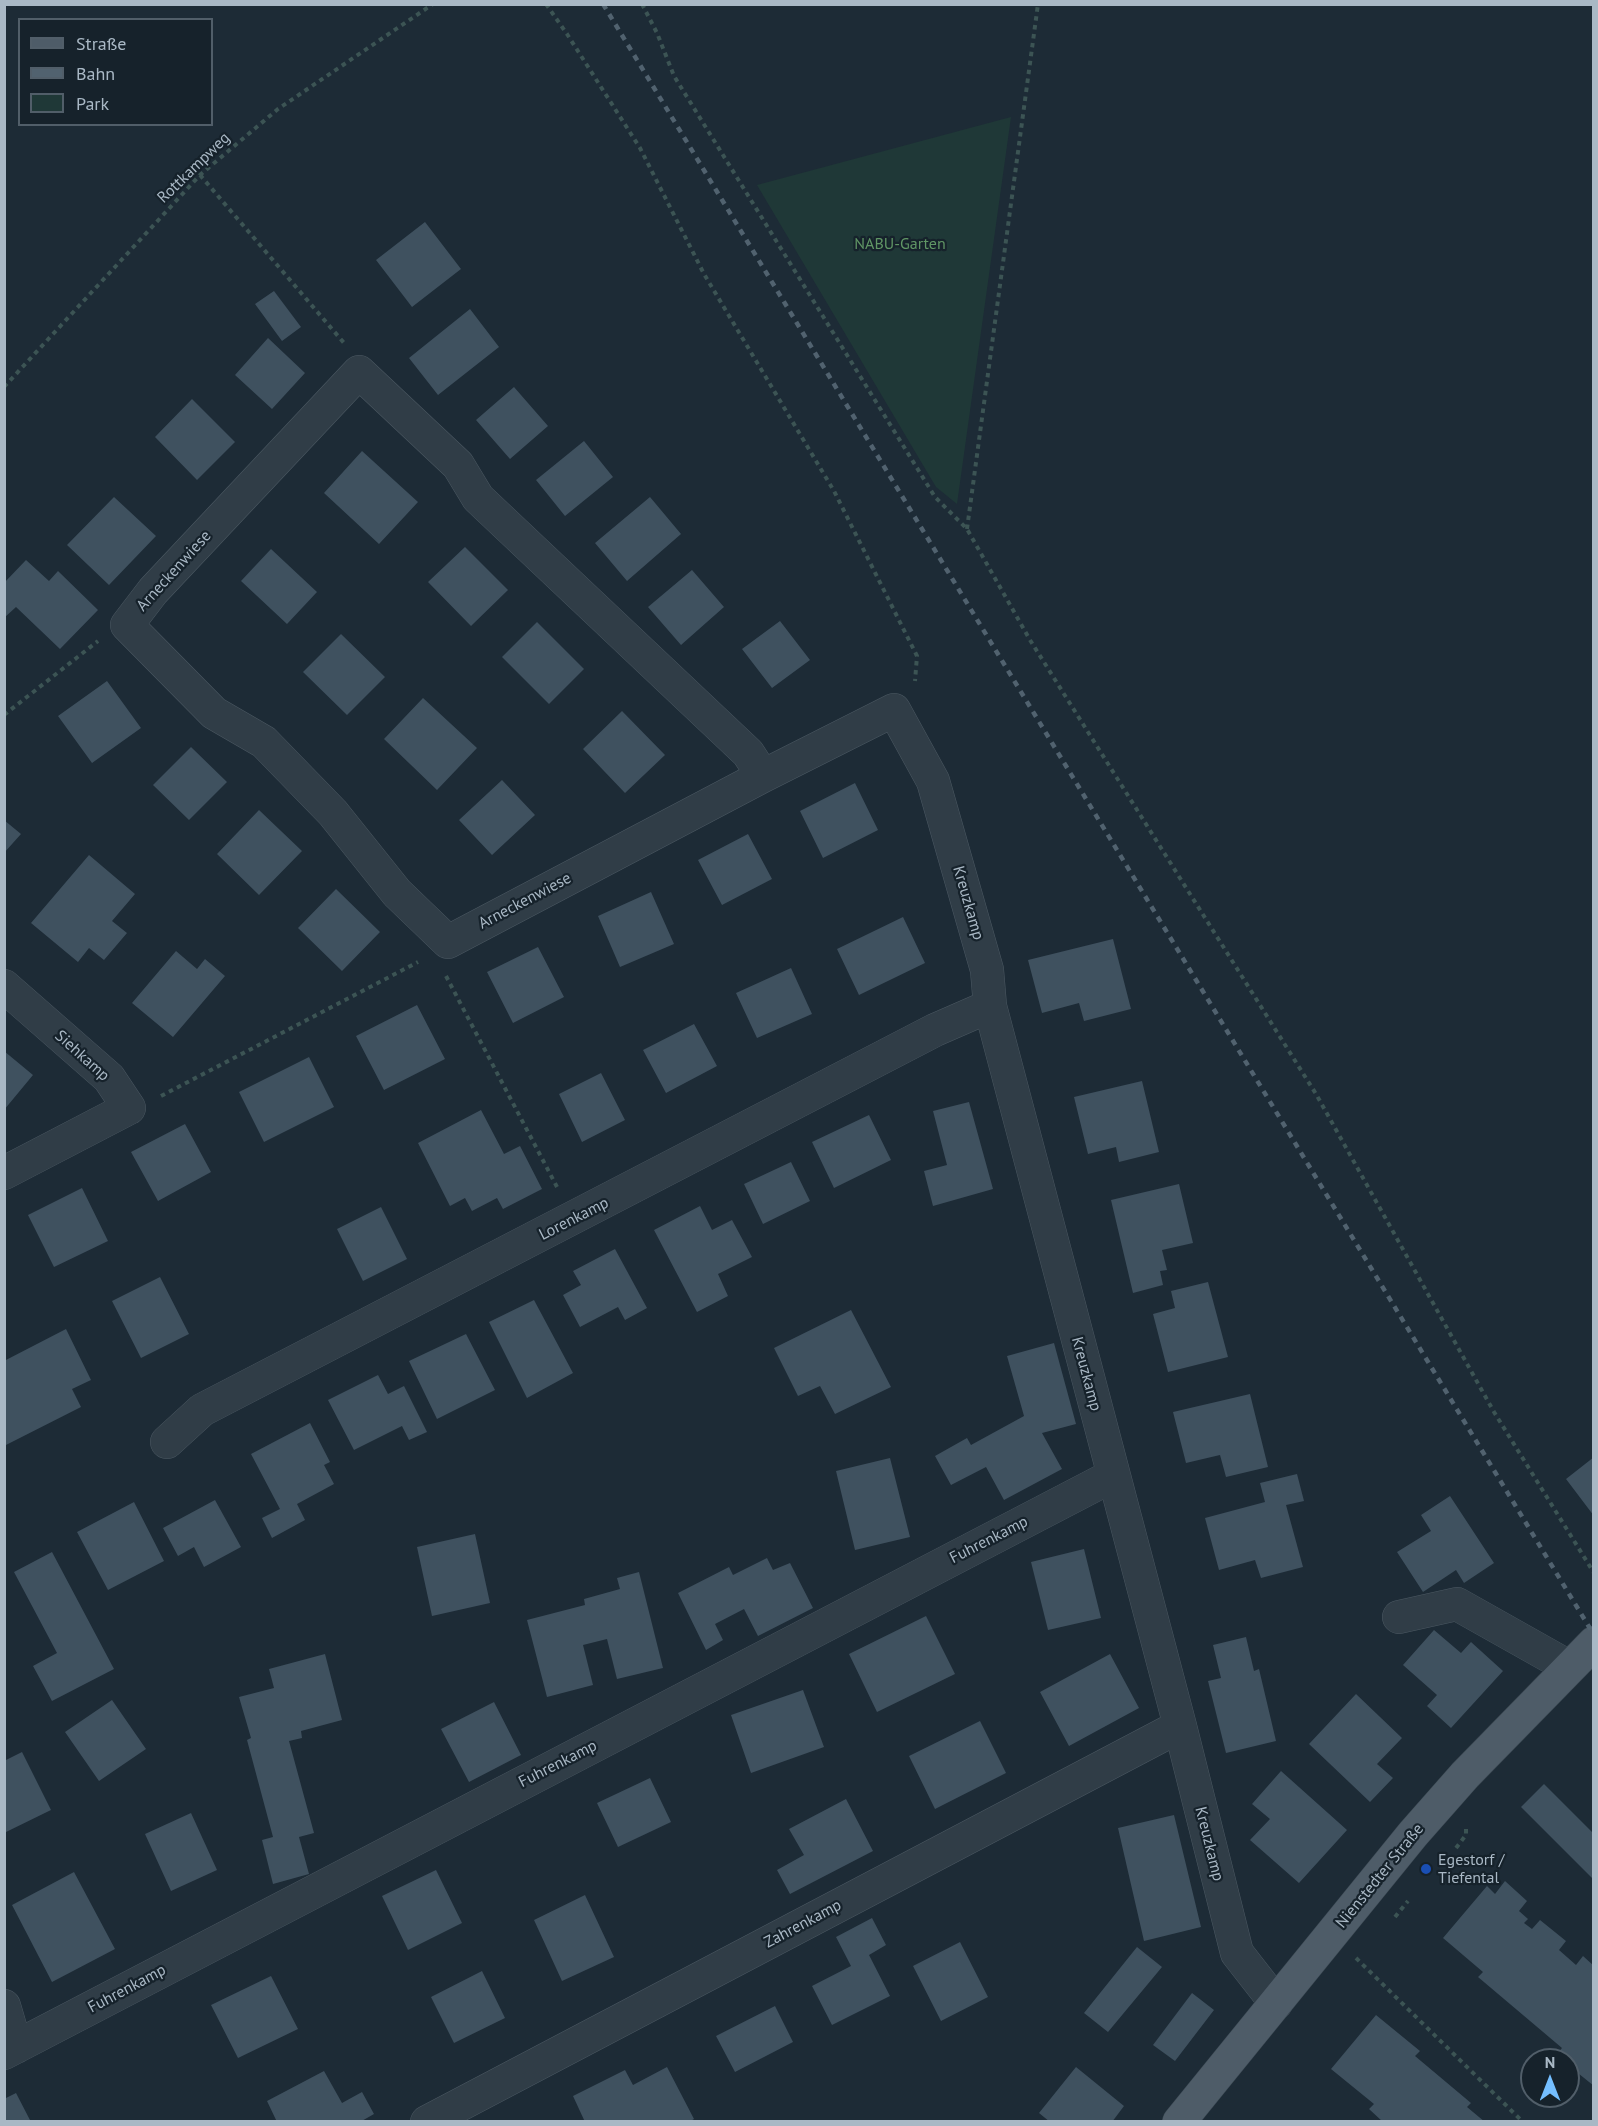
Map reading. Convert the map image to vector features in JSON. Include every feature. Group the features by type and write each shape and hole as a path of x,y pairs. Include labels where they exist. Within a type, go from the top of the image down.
{"main road":[{"name":"Nienstedter Straße","path":"1179,2121 1413,1834 1465,1775 1593,1643"}],"street":[{"name":"Arneckenwiese","path":"360,372 153,591 127,625 214,713 264,742 333,813 397,893 448,942 763,776 894,710 911,738"},
{"path":"360,372 458,465 478,498 748,753 763,776"},
{"name":"Kreuzkamp","path":"911,738 933,781 987,970 990,1006 1112,1476 1180,1726 1237,1953 1276,2003"},
{"name":"Siehkamp","path":"4,986 109,1078 129,1108"},
{"name":"Lorenkamp","path":"166,1442 202,1410 935,1030 990,1006"},
{"path":"4,1173 129,1108"},
{"name":"Fuhrenkamp","path":"10,2050 1112,1476"},
{"path":"1399,1617 1457,1604 1569,1667"},
{"name":"Zahrenkamp","path":"427,2121 1180,1726"},
{"path":"4,2006 10,2050"}],"path":[{"name":"Rottkampweg","path":"4,387 200,175 278,109 433,4"},
{"path":"546,4 639,148 704,274 834,491 917,656 911,738"},
{"path":"642,4 657,33 674,76 935,497 967,529 1030,640 1316,1094 1494,1412 1593,1573"},
{"path":"967,529 1038,4"},
{"path":"200,175 344,343 360,372"},
{"path":"4,715 109,632 127,625"},
{"path":"129,1108 159,1096 425,958 448,942"},
{"path":"448,942 445,974 574,1219"},
{"path":"1332,1934 1523,2121"}],"green space":[{"name":"NABU-Garten","path":"1011,117 957,504 936,487 757,185"}],"building":[{"path":"425,222 461,269 412,307 376,260"},
{"path":"274,291 301,327 282,341 255,304"},
{"path":"470,309 499,347 438,395 409,358"},
{"path":"268,338 305,373 272,409 235,375"},
{"path":"514,387 548,426 510,459 476,420"},
{"path":"192,399 235,442 197,480 155,437"},
{"path":"584,441 613,477 565,516 536,480"},
{"path":"362,451 418,502 379,544 324,493"},
{"path":"114,497 156,536 109,585 67,545"},
{"path":"650,497 681,534 627,581 595,543"},
{"path":"465,547 508,590 471,626 428,582"},
{"path":"271,549 317,592 287,624 241,581"},
{"path":"26,560 49,581 58,571 98,610 60,649 16,607 4,618 4,583"},
{"path":"692,570 724,607 681,645 648,607"},
{"path":"780,621 810,660 772,688 742,649"},
{"path":"537,622 584,669 549,704 502,657"},
{"path":"341,634 385,677 347,715 303,672"},
{"path":"107,681 141,728 92,763 58,716"},
{"path":"423,698 477,748 437,790 384,739"},
{"path":"622,711 665,755 625,793 583,749"},
{"path":"191,747 227,782 189,820 153,785"},
{"path":"502,780 535,815 492,855 459,820"},
{"path":"855,783 878,830 823,858 800,811"},
{"path":"259,810 302,851 259,895 217,854"},
{"path":"4,820 21,834 4,853"},
{"path":"748,834 772,879 722,905 698,860"},
{"path":"89,855 135,894 112,921 127,933 104,960 89,948 78,962 31,923"},
{"path":"336,889 380,932 342,971 298,928"},
{"path":"651,892 674,944 620,967 598,916"},
{"path":"903,917 925,963 859,995 837,949"},
{"path":"1113,939 1131,1009 1084,1021 1079,1003 1042,1013 1028,960"},
{"path":"538,947 564,997 513,1023 487,972"},
{"path":"176,951 197,969 205,959 225,976 173,1037 132,1003"},
{"path":"791,968 812,1014 757,1038 736,993"},
{"path":"417,1005 445,1059 384,1090 356,1036"},
{"path":"694,1024 717,1066 666,1093 643,1050"},
{"path":"4,1051 33,1075 4,1110"},
{"path":"309,1057 334,1107 264,1142 239,1092"},
{"path":"601,1073 625,1120 582,1142 559,1094"},
{"path":"1142,1081 1159,1152 1119,1162 1116,1147 1088,1154 1074,1097"},
{"path":"969,1102 993,1189 933,1206 924,1171 947,1165 933,1111"},
{"path":"481,1110 504,1154 520,1146 542,1189 503,1209 497,1198 472,1211 465,1198 450,1206 418,1143"},
{"path":"869,1115 891,1160 834,1188 812,1142"},
{"path":"185,1124 211,1172 158,1201 131,1152"},
{"path":"791,1162 810,1201 763,1224 744,1184"},
{"path":"1179,1184 1193,1243 1162,1250 1167,1270 1160,1271 1163,1285 1133,1293 1111,1200"},
{"path":"82,1188 108,1241 54,1267 28,1215"},
{"path":"700,1206 712,1230 732,1220 752,1257 718,1274 728,1296 697,1312 654,1230"},
{"path":"381,1207 407,1259 363,1281 337,1229"},
{"path":"615,1249 647,1308 625,1320 618,1307 580,1327 563,1295 581,1285 573,1271"},
{"path":"160,1277 189,1334 141,1358 112,1301"},
{"path":"1208,1282 1228,1357 1168,1372 1153,1314 1175,1308 1171,1291"},
{"path":"534,1300 573,1373 527,1398 489,1322"},
{"path":"851,1310 891,1387 835,1414 820,1386 798,1396 774,1348"},
{"path":"66,1329 91,1380 72,1389 81,1407 4,1446 4,1361"},
{"path":"466,1334 495,1390 437,1419 409,1361"},
{"path":"1054,1343 1076,1424 1042,1433 1062,1469 1004,1500 986,1467 951,1485 935,1456 967,1438 971,1445 1024,1416 1007,1356"},
{"path":"378,1375 388,1394 404,1386 427,1432 409,1440 402,1426 354,1450 328,1400"},
{"path":"1250,1394 1268,1467 1226,1477 1220,1455 1186,1463 1173,1412"},
{"path":"310,1423 330,1462 324,1465 334,1484 297,1504 305,1520 272,1538 262,1518 280,1509 251,1454"},
{"path":"1594,1457 1594,1516 1566,1479"},
{"path":"890,1458 910,1537 855,1550 836,1471"},
{"path":"1297,1474 1304,1501 1286,1505 1303,1567 1261,1578 1255,1560 1219,1570 1205,1518 1265,1502 1260,1483"},
{"path":"1450,1496 1494,1563 1464,1583 1456,1570 1423,1592 1397,1552 1431,1531 1421,1515"},
{"path":"215,1500 241,1547 204,1567 194,1547 178,1556 163,1528"},
{"path":"134,1502 164,1561 108,1590 77,1532"},
{"path":"475,1534 490,1603 432,1616 417,1547"},
{"path":"1084,1549 1101,1618 1048,1630 1031,1562"},
{"path":"52,1552 114,1669 52,1701 33,1666 57,1653 14,1572"},
{"path":"767,1558 773,1570 790,1563 813,1608 758,1636 744,1609 715,1624 723,1640 706,1650 678,1593 729,1567 733,1575"},
{"path":"639,1572 663,1668 617,1679 607,1639 583,1645 593,1685 547,1697 527,1620 585,1605 584,1599 620,1589 617,1578"},
{"path":"926,1616 955,1674 877,1712 849,1654"},
{"path":"1434,1630 1461,1653 1471,1642 1503,1671 1451,1728 1427,1706 1437,1695 1403,1665"},
{"path":"1246,1637 1254,1671 1259,1669 1276,1741 1226,1753 1208,1681 1221,1678 1213,1645"},
{"path":"325,1654 342,1720 301,1731 302,1738 289,1741 314,1833 299,1837 309,1874 273,1884 262,1840 273,1837 247,1740 251,1738 239,1697 274,1688 269,1669"},
{"path":"1110,1654 1139,1708 1069,1746 1040,1692"},
{"path":"803,1690 824,1747 751,1773 731,1715"},
{"path":"1356,1694 1402,1738 1377,1764 1393,1778 1370,1802 1309,1744"},
{"path":"112,1700 146,1749 99,1781 65,1732"},
{"path":"494,1702 521,1755 469,1782 441,1729"},
{"path":"980,1721 1006,1773 935,1809 909,1756"},
{"path":"22,1752 51,1810 4,1833 4,1761"},
{"path":"1281,1771 1347,1830 1299,1883 1250,1840 1270,1819 1252,1804"},
{"path":"650,1778 671,1822 618,1847 597,1803"},
{"path":"1544,1784 1594,1834 1594,1880 1521,1807"},
{"path":"846,1799 873,1851 790,1894 777,1870 804,1855 789,1829"},
{"path":"191,1813 217,1870 171,1891 145,1834"},
{"path":"1174,1815 1201,1927 1144,1941 1118,1828"},
{"path":"436,1870 462,1923 408,1950 382,1896"},
{"path":"74,1872 115,1949 52,1982 12,1905"},
{"path":"1505,1881 1527,1901 1519,1911 1528,1919 1524,1923 1532,1929 1540,1920 1566,1941 1559,1950 1576,1965 1583,1956 1594,1966 1594,2086 1580,2075 1580,2048 1562,2048 1478,1977 1483,1972 1443,1938 1487,1886 1495,1894"},
{"path":"585,1895 614,1957 562,1981 534,1920"},
{"path":"872,1918 886,1945 869,1955 890,1996 832,2025 812,1986 851,1966 836,1937"},
{"path":"960,1942 988,1997 941,2021 913,1966"},
{"path":"1137,1947 1162,1967 1108,2032 1084,2013"},
{"path":"482,1971 505,2018 454,2043 431,1997"},
{"path":"271,1976 298,2029 238,2058 211,2005"},
{"path":"1192,1993 1214,2010 1175,2061 1153,2045"},
{"path":"775,2006 793,2042 735,2072 716,2036"},
{"path":"1376,2015 1420,2051 1415,2056 1471,2103 1467,2107 1485,2122 1383,2122 1369,2109 1374,2104 1331,2069"},
{"path":"667,2067 694,2119 689,2122 585,2122 573,2096 625,2070 633,2085"},
{"path":"1076,2067 1124,2106 1112,2122 1050,2122 1039,2113"},
{"path":"324,2071 342,2103 362,2092 374,2114 360,2122 277,2122 267,2101"},
{"path":"16,2093 31,2122 4,2122 4,2099"}],"railway":[{"path":"603,4 1594,1635"}],"place":[{"name":"Egestorf / Tiefental","path":"1426,1869"}]}
